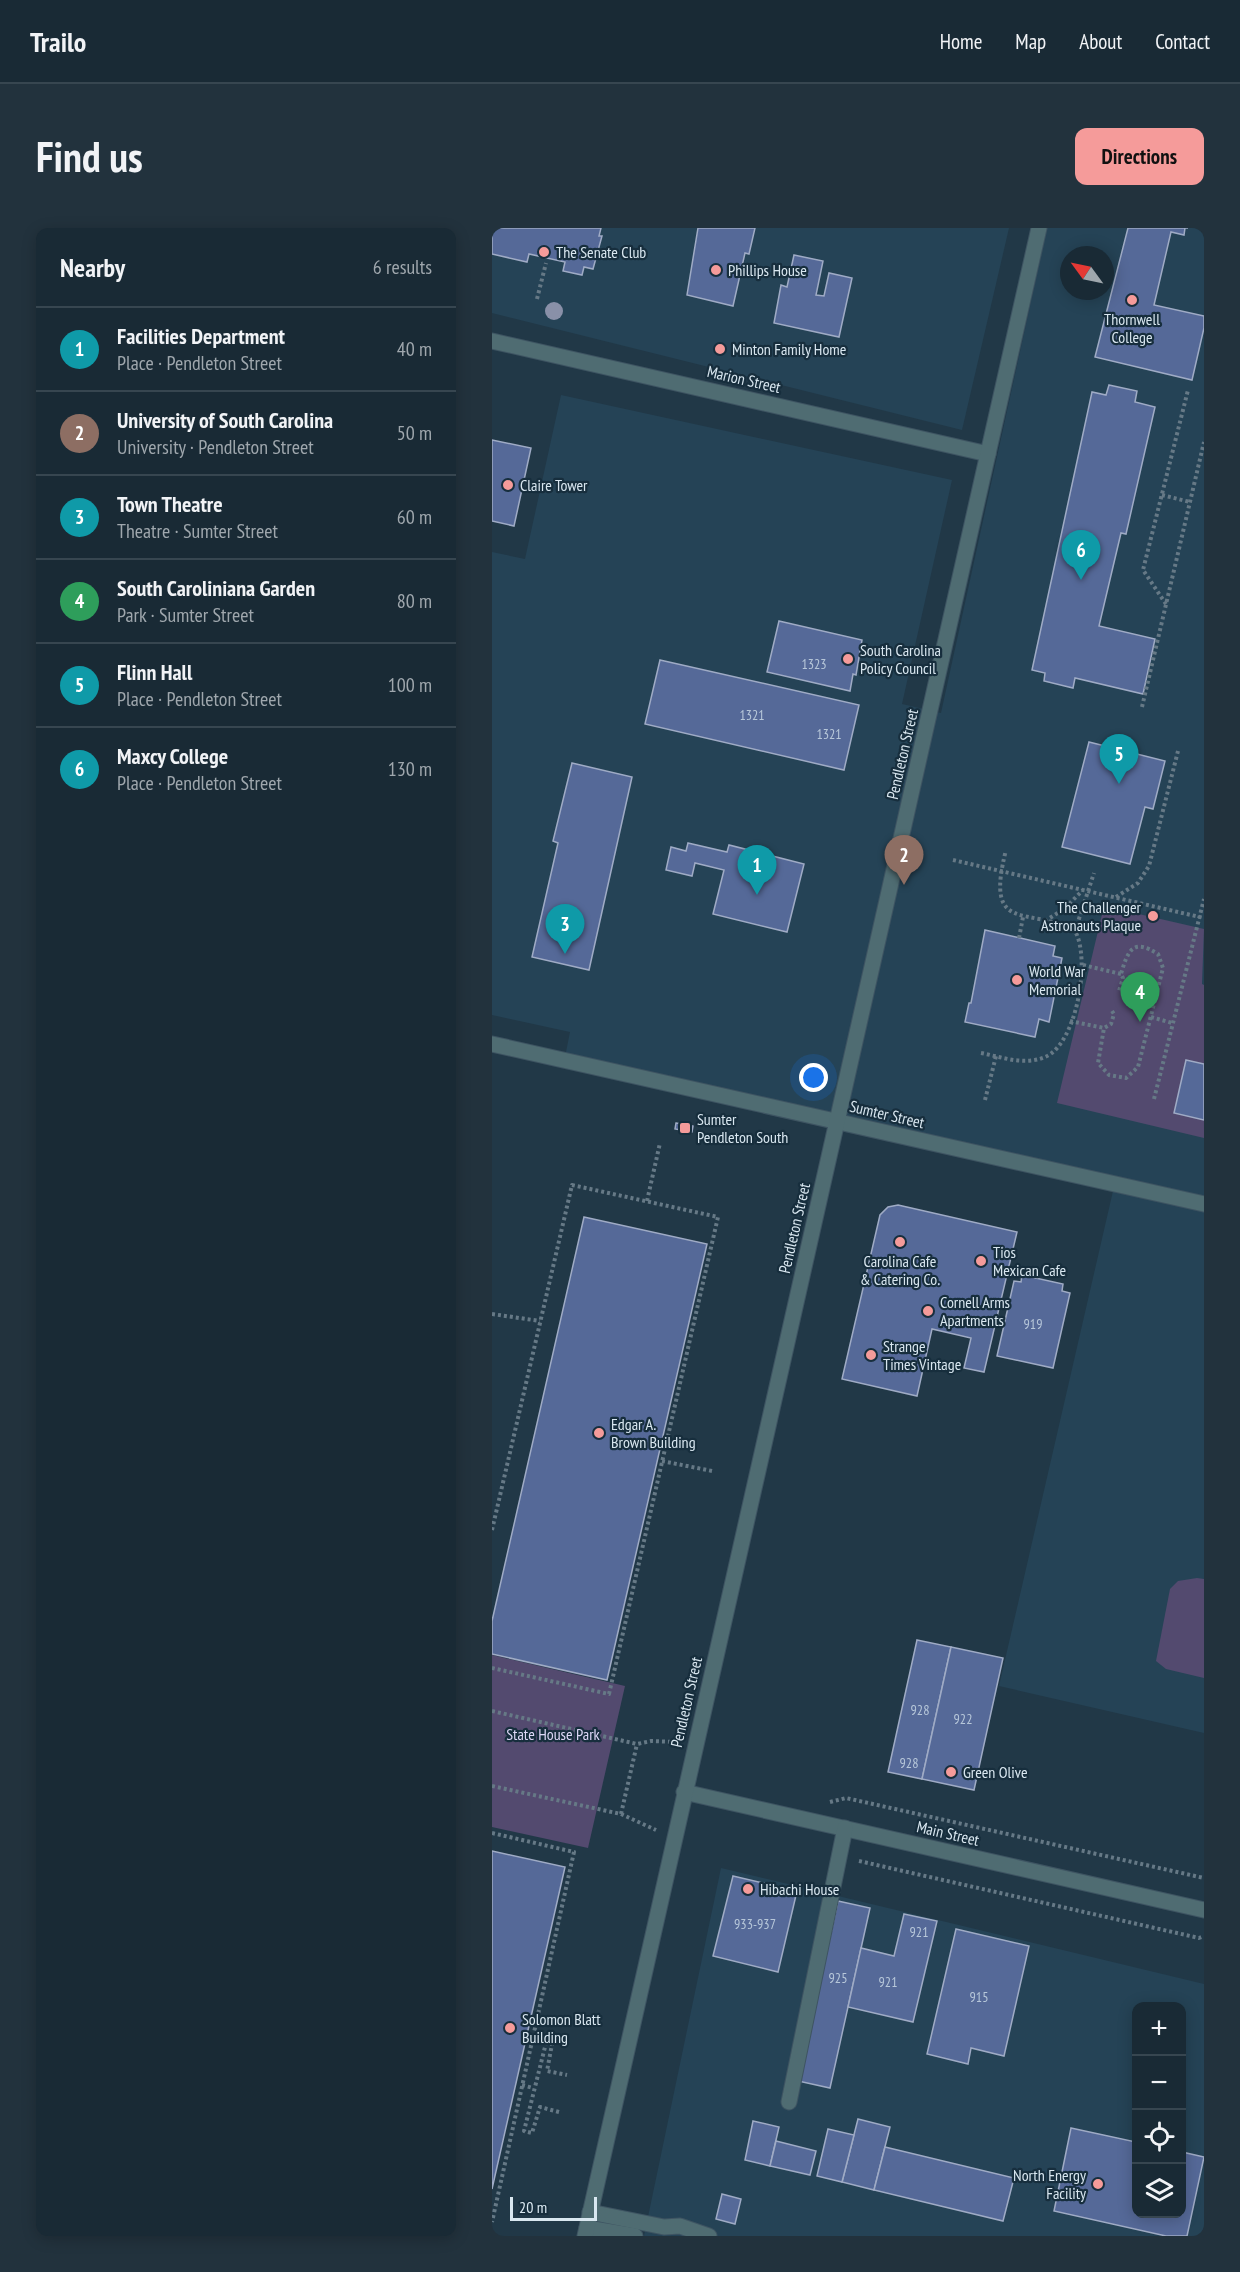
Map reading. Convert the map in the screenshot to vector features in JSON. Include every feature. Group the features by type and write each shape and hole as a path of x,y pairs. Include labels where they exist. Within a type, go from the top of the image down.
{"street":[{"name":"Pendleton Street","path":"586,2232 1039,228"},
{"name":"Marion Street","path":"492,340 988,454"},
{"name":"Sumter Street","path":"492,1044 1204,1204"},
{"name":"Main Street","path":"684,1792 1204,1910"},
{"path":"789,2102 846,1828"},
{"path":"590,2212 664,2227 680,2226 709,2236"},
{"path":"586,2232 635,2236"}],"path":[{"path":"537,299 546,263"},
{"path":"1166,604 1143,570 1188,390"},
{"path":"1142,707 1204,442"},
{"path":"1162,495 1190,502"},
{"path":"1115,898 1138,883 1149,866 1178,751"},
{"path":"981,1053 1027,1061 1047,1056 1062,1041 1081,983 1083,965 1080,940 1075,931 1063,924 1023,917 1014,913 1003,900 1000,871 1006,849"},
{"path":"952,861 1202,917"},
{"path":"1075,931 1094,873"},
{"path":"1044,921 1064,909 1083,890"},
{"path":"1154,1099 1172,1023 1202,917 1204,899"},
{"path":"1020,938 1023,917"},
{"path":"1104,1028 1098,1063 1109,1075 1126,1078 1138,1067 1151,1017 1163,968 1158,954 1143,946 1135,947 1127,952 1119,991"},
{"path":"1083,965 1121,974"},
{"path":"1070,1021 1104,1028 1111,1024 1114,1014 1112,1011"},
{"path":"1151,1017 1172,1023"},
{"path":"985,1100 996,1056"},
{"path":"647,1202 660,1143"},
{"path":"492,1530 572,1185 717,1217 609,1694 492,1668"},
{"path":"492,1314 540,1321"},
{"path":"662,1461 712,1471"},
{"path":"492,1712 637,1744 651,1741"},
{"path":"621,1814 637,1744"},
{"path":"492,1786 621,1814 675,1839"},
{"path":"827,1803 846,1798 1204,1878"},
{"path":"492,1833 574,1852 492,2222"},
{"path":"840,1857 1199,1938 1204,1936"},
{"path":"559,2112 540,2107 532,2133 524,2131 546,2043 552,2044 547,2071 567,2075"},
{"path":"522,2085 534,2088"}],"shaded area":[{"path":"492,228 1009,228 962,430 492,313"},
{"path":"1047,228 1204,228 1204,1733 999,1686 1116,1178 565,1057 570,1032 492,1015 492,552 525,559 561,395 952,480 902,704 941,713"},
{"path":"721,1868 1204,1984 1204,2236 644,2236"}],"green space":[{"path":"1104,906 1204,929 1202,984 1204,985 1204,1064 1186,1060 1174,1112 1204,1120 1204,1138 1057,1103"},
{"path":"1204,1579 1204,1678 1166,1669 1156,1661 1170,1589 1178,1581"},
{"name":"State House Park","path":"492,1655 625,1686 588,1848 492,1827"}],"building":[{"name":"The Senate Club","path":"492,228 601,228 599,236 602,236 593,269 584,267 582,275 563,271 565,262 529,254 527,262 492,254"},
{"name":"Phillips House","path":"698,228 755,228 749,254 745,253 733,306 687,295"},
{"name":"Thornwell College","path":"1128,228 1185,228 1184,235 1171,232 1154,305 1204,316 1204,328 1192,380 1095,357 1110,300 1114,300 1114,283"},
{"path":"794,255 823,261 816,295 824,296 829,273 852,278 839,337 774,323 781,285 787,287"},
{"path":"1109,385 1137,391 1135,402 1155,407 1126,534 1121,533 1099,626 1155,639 1143,694 1075,678 1073,688 1044,681 1045,673 1032,670 1092,392 1106,395"},
{"name":"Claire Tower","path":"492,440 531,448 514,526 492,521"},
{"path":"779,621 862,640 856,675 853,674 850,691 767,672"},
{"path":"660,660 859,705 844,770 645,724"},
{"path":"1089,742 1165,761 1153,809 1145,807 1130,864 1062,847"},
{"path":"572,763 632,777 589,970 532,957 558,843 553,841"},
{"path":"688,843 727,852 729,845 804,864 787,932 713,914 724,870 695,863 692,876 666,870 671,847 686,851"},
{"name":"World War Memorial","path":"985,930 1055,946 1053,956 1062,958 1049,1022 1039,1019 1035,1037 965,1022 969,1003 971,1003"},
{"path":"1186,1060 1204,1064 1204,1120 1174,1113"},
{"path":"676,1123 693,1126 692,1132 675,1129"},
{"name":"Cornell Arms Apartments","path":"898,1205 1017,1232 984,1372 964,1368 971,1338 932,1329 917,1396 842,1379 880,1215 888,1207"},
{"name":"Edgar A. Brown Building","path":"584,1217 707,1244 607,1680 492,1654 492,1621"},
{"path":"1022,1275 1063,1284 1062,1291 1070,1293 1053,1368 997,1356 1014,1281 1021,1282"},
{"path":"917,1640 951,1647 922,1779 888,1772"},
{"path":"951,1647 1003,1658 974,1790 922,1779"},
{"name":"Solomon Blatt Building","path":"492,1851 565,1867 492,2189"},
{"path":"733,1876 797,1891 778,1972 713,1956"},
{"path":"838,1901 870,1908 830,2088 798,2081"},
{"path":"904,1914 937,1921 913,2022 848,2007 861,1948 894,1956"},
{"path":"956,1929 1029,1946 1004,2056 971,2048 968,2064 927,2054"},
{"path":"858,2119 890,2127 874,2190 842,2182"},
{"path":"753,2121 779,2127 770,2166 745,2160"},
{"name":"North Energy Facility","path":"1071,2128 1132,2141 1132,2218 1186,2218 1186,2153 1204,2157 1187,2236 1166,2236 1054,2211"},
{"path":"828,2129 854,2135 842,2182 817,2176"},
{"path":"776,2141 816,2151 810,2175 770,2166"},
{"path":"885,2147 1014,2178 1003,2221 874,2190"},
{"path":"722,2194 741,2199 735,2224 716,2219"}],"place":[{"name":"The Senate Club","path":"544,252"},
{"name":"Phillips House","path":"716,270"},
{"name":"Thornwell College","path":"1132,300"},
{"name":"Minton Family Home","path":"720,349"},
{"name":"Claire Tower","path":"508,485"},
{"name":"Maxcy College","path":"1081,580"},
{"name":"South Carolina Policy Council","path":"848,659"},
{"name":"Flinn Hall","path":"1119,784"},
{"name":"University of South Carolina","path":"904,885"},
{"name":"Facilities Department","path":"757,895"},
{"name":"The Challenger Astronauts Plaque","path":"1153,916"},
{"name":"Town Theatre","path":"565,954"},
{"name":"World War Memorial","path":"1017,980"},
{"name":"South Caroliniana Garden","path":"1140,1022"},
{"name":"Sumter Pendleton South","path":"685,1128"},
{"name":"Carolina Cafe & Catering Co.","path":"900,1242"},
{"name":"Tios Mexican Cafe","path":"981,1261"},
{"name":"Cornell Arms Apartments","path":"928,1311"},
{"name":"Strange Times Vintage","path":"871,1355"},
{"name":"Edgar A. Brown Building","path":"599,1433"},
{"name":"Green Olive","path":"951,1772"},
{"name":"Hibachi House","path":"748,1889"},
{"name":"Solomon Blatt Building","path":"510,2028"},
{"name":"North Energy Facility","path":"1098,2184"}]}
